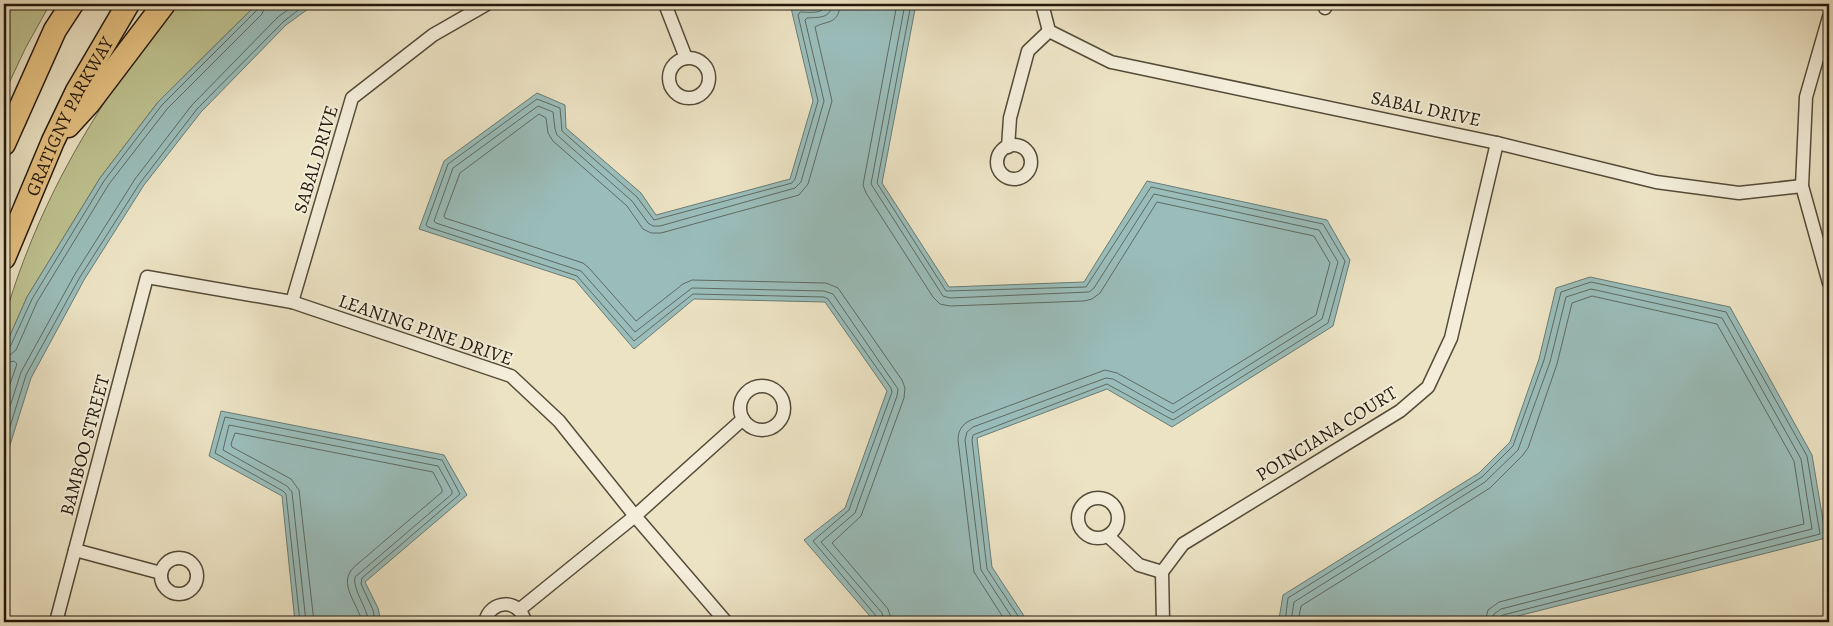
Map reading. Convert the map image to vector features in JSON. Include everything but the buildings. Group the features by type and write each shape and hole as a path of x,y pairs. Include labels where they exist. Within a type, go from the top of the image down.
{"highway":[{"path":"4,144 55,30 72,4"},
{"name":"GRATIGNY PARKWAY","path":"4,258 77,90 128,4"},
{"path":"54,141 89,103 164,4"}],"street":[{"name":"SABAL DRIVE","path":"292,302 352,98 433,35 487,4"},
{"path":"665,4 686,58"},
{"path":"1008,147 1010,118 1028,51 1049,30 1042,4"},
{"path":"1829,17 1806,97 1802,186 1829,283"},
{"name":"SABAL DRIVE","path":"1049,30 1111,62 1498,143 1656,182 1739,193 1802,186"},
{"name":"POINCIANA COURT","path":"1162,572 1183,544 1400,411 1428,387 1451,338 1498,143"},
{"name":"LEANING PINE DRIVE","path":"147,277 292,302 511,376 558,421 635,516 726,622"},
{"name":"BAMBOO STREET","path":"56,622 147,277"},
{"path":"519,610 635,516 743,419"},
{"path":"1108,536 1139,565 1162,572 1163,622"},
{"path":"75,550 161,573"},
{"path":"484,622 487,615 496,606 508,604 519,610 525,622"}],"green space":[{"path":"7,4 50,4 25,49 4,94 4,14"},
{"path":"176,4 257,4 158,102 100,178 27,297 4,349 3,325 11,298 25,257 55,189 90,125 110,94"}],"water":[{"path":"257,4 315,4 286,25 201,112 144,185 84,280 31,378 4,464 4,349 27,297 100,178 158,102"},
{"path":"864,4 916,4 882,183 949,287 1084,282 1147,181 1327,220 1350,260 1333,326 1172,427 1107,389 977,438 992,567 1028,622 875,622 804,540 845,508 887,391 825,302 694,299 634,349 575,280 419,229 444,161 537,93 565,105 566,128 641,193 656,215 790,179 813,101 791,8"},
{"path":"1590,277 1730,307 1812,455 1826,538 1494,622 1281,622 1279,619 1283,595 1479,473 1510,442 1539,359 1556,288"},
{"path":"221,411 444,455 467,495 365,582 378,608 381,622 295,622 282,496 209,456"}]}
